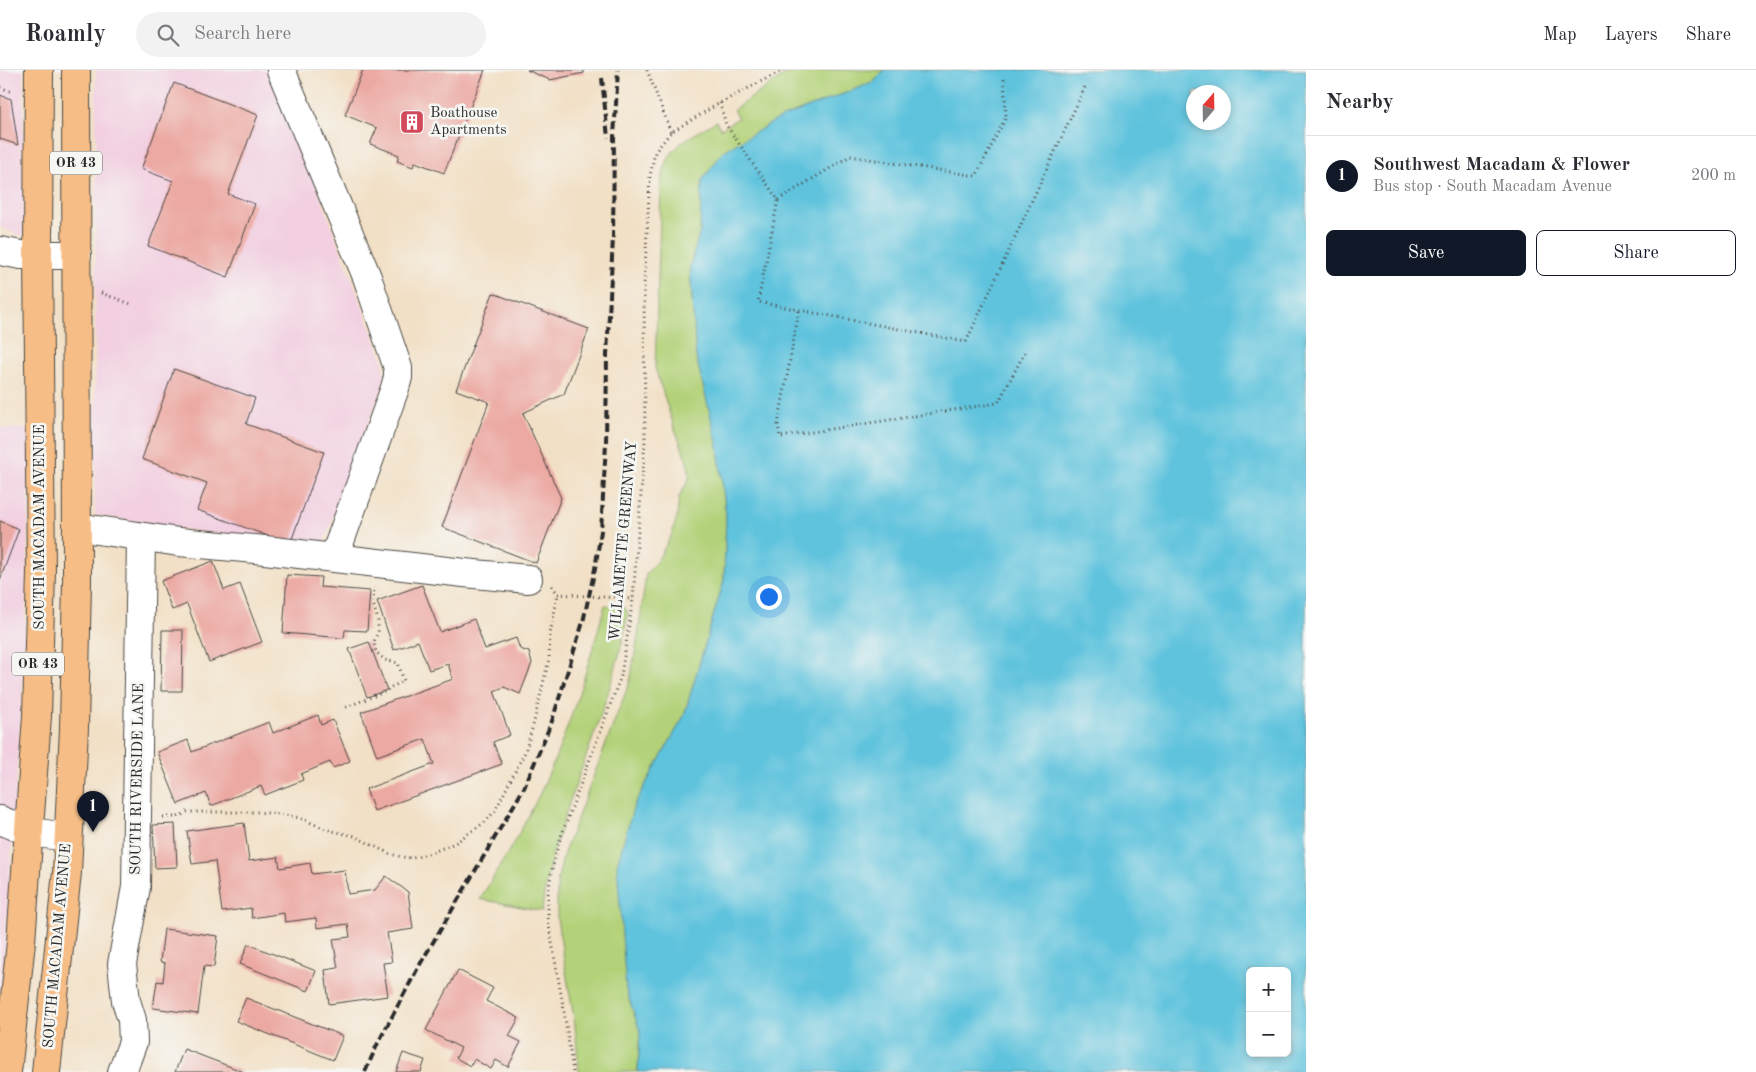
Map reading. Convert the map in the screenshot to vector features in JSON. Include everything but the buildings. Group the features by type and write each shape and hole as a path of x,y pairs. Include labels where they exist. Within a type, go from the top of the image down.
{"main road":[{"name":"SOUTH MACADAM AVENUE","path":"7,1072 21,942 37,716 41,572 38,254 39,70"},
{"name":"SOUTH MACADAM AVENUE","path":"46,1072 59,956 74,728 77,527 75,380 77,255 76,70"}],"street":[{"path":"281,70 367,277 398,368 395,388 334,558"},
{"path":"0,251 18,254 77,255"},
{"path":"77,527 142,537 528,579"},
{"name":"SOUTH RIVERSIDE LANE","path":"122,1072 133,1042 132,1020 126,1001 122,964 136,887 142,537"},
{"path":"0,820 30,832 68,837"}],"path":[{"path":"647,70 671,132"},
{"name":"WILLAMETTE GREENWAY","path":"573,1072 548,920 548,895 559,842 621,676 633,600 645,441 644,286 650,176 655,152 671,132 783,70"},
{"path":"778,200 850,156 976,176 1006,117 1004,79"},
{"path":"720,104 726,125 778,200 758,302 966,342 1086,86"},
{"path":"799,311 778,425 780,437 998,403 1025,352"},
{"path":"346,707 387,691 389,688 404,681 398,663 385,660 376,652 374,642 378,631 378,620 373,603 375,584"},
{"path":"137,817 178,817 187,812 281,814 300,818 328,830 354,836 390,854 413,858 455,843 485,822 495,811 525,752 549,659 550,634 558,594"},
{"path":"578,595 633,600"}],"shaded area":[{"path":"0,70 23,70 24,237 0,227"},
{"path":"96,70 272,70 383,361 385,380 321,550 95,515"},
{"path":"0,428 31,429 24,661 0,1025"}],"green space":[{"path":"792,70 884,70 874,82 778,119 702,180 700,231 690,267 696,357 718,446 726,515 724,580 684,716 634,805 626,990 640,1031 638,1072 579,1072 575,1025 557,919 557,882 564,853 630,681 646,574 657,561 672,534 677,517 679,497 689,479 685,455 655,368 661,184 668,160 679,145 716,121 721,129 738,118 733,110"},
{"path":"605,605 624,607 628,612 624,635 605,702 554,849 542,911 480,899 528,817 552,767 577,698"}],"water":[{"path":"884,70 1306,70 1306,1072 638,1072 640,1031 626,990 617,865 634,805 684,716 724,580 726,515 718,446 696,357 690,266 700,231 702,180 724,151 778,119 874,82"}],"railway":[{"path":"365,1072 378,1043 419,966 524,788 552,721 583,622 601,531 606,444 607,355 618,70"},
{"path":"602,78 608,138"}],"place":[{"name":"Boathouse Apartments","path":"412,122"},
{"name":"Southwest Macadam & Flower","path":"93,832"}]}
